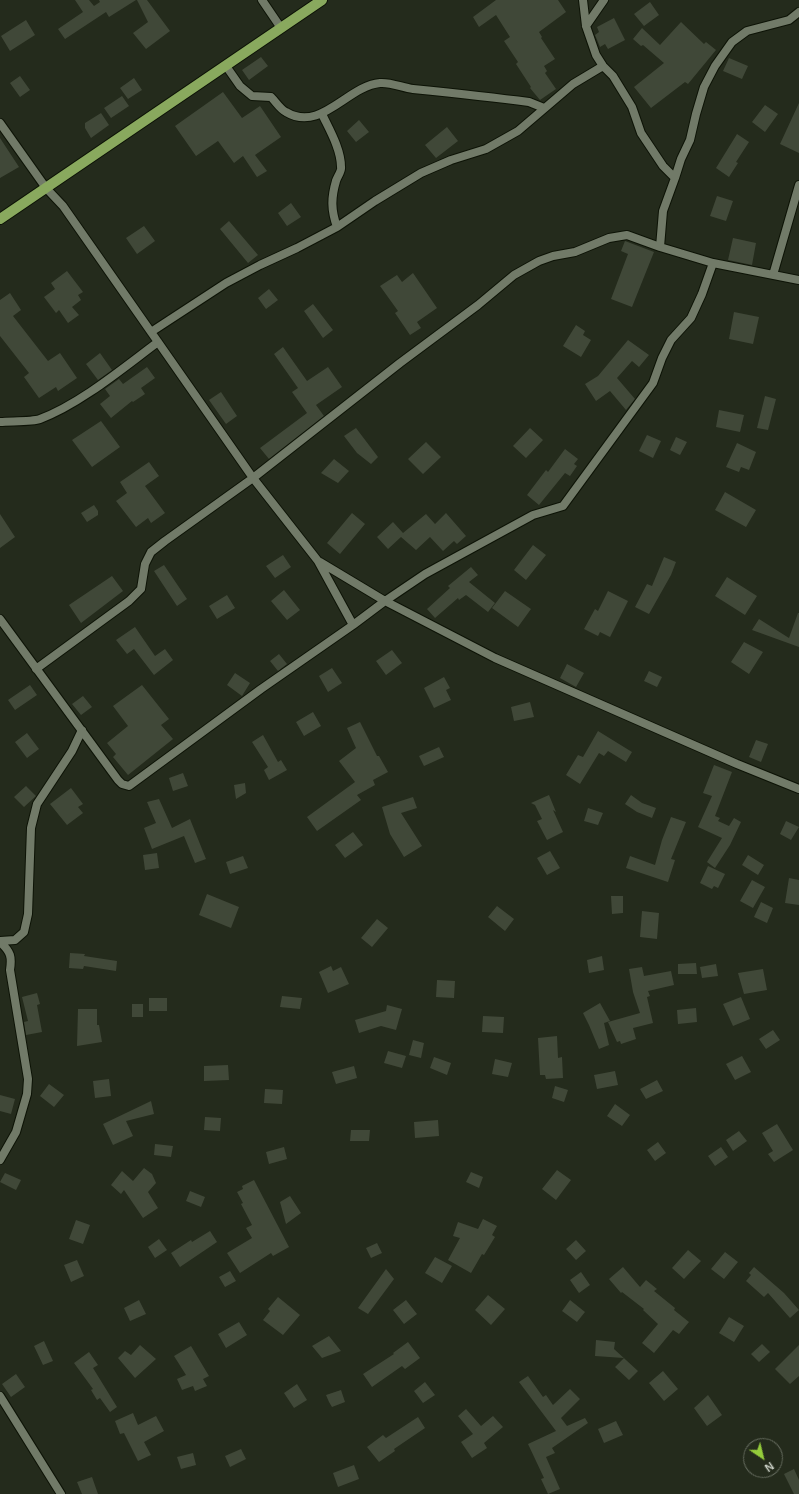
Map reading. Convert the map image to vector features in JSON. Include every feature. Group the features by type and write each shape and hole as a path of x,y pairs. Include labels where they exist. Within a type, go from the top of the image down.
{"main road":[{"path":"0,219 322,0"}],"street":[{"path":"262,0 281,28"},
{"path":"583,0 586,26 596,55 603,66 613,76 632,107 641,133 663,166 675,178"},
{"path":"586,26 604,0"},
{"path":"660,247 663,210 681,159 690,140 704,87 715,66 732,42 747,31 789,20 799,12"},
{"path":"226,66 240,86 252,96 271,97 285,112 296,117 307,118 322,114 367,86 382,83 406,88 529,102 544,108"},
{"path":"151,332 226,283 337,227 375,201 421,173 451,160 486,148 518,131 573,84 603,66"},
{"path":"322,114 337,147 342,168 336,181 331,202 333,217 337,227"},
{"path":"0,124 46,188 63,206 253,478 318,561 353,625"},
{"path":"773,275 799,185"},
{"path":"36,669 129,602 141,589 146,564 151,552 165,540 253,478 514,275 539,261 553,256 574,252 609,238 627,235 660,247 713,262 799,280"},
{"path":"0,619 118,780 122,784 129,786 243,702 353,625 384,601 425,574 533,515 562,506 653,383 662,358 671,340 691,318 702,294 713,262"},
{"path":"0,422 38,420 72,403 158,342"},
{"path":"318,561 384,601 496,658 799,790"},
{"path":"0,942 15,940 24,932 28,914 31,828 37,804 72,751 82,730"},
{"path":"0,942 6,947 12,958 10,970 28,1079 26,1094 16,1132 0,1160"},
{"path":"0,1396 61,1494"}],"building":[{"path":"75,0 89,0 94,6 100,2 99,0 136,0 109,17 106,12 65,39 58,29 83,12"},
{"path":"137,0 147,0 170,31 146,49 133,33 148,22"},
{"path":"496,0 558,0 566,12 539,32 542,37 541,38 555,59 544,66 547,71 545,73 556,89 540,100 530,88 531,87 516,64 518,62 504,41 510,37 496,15 479,27 473,17"},
{"path":"650,2 659,15 644,26 634,14"},
{"path":"614,18 625,40 608,49 605,44 600,47 595,35 599,32 597,27"},
{"path":"26,20 35,35 10,51 1,36"},
{"path":"681,22 704,44 706,42 716,50 688,84 685,82 651,108 634,87 664,63 643,45 641,46 633,39 642,28 660,45"},
{"path":"261,57 268,66 249,80 242,70"},
{"path":"729,58 748,66 742,79 723,71"},
{"path":"20,76 30,90 20,97 10,83"},
{"path":"134,78 142,90 128,99 120,88"},
{"path":"223,92 242,118 260,106 281,137 255,155 267,171 257,177 243,156 234,163 218,141 196,156 175,126"},
{"path":"122,96 129,106 111,118 104,108"},
{"path":"799,103 799,153 780,144"},
{"path":"765,105 778,114 765,132 752,122"},
{"path":"101,113 109,125 91,138 85,128 85,123"},
{"path":"359,120 369,132 356,142 347,131"},
{"path":"447,127 458,141 436,158 425,145"},
{"path":"737,134 749,142 736,162 738,163 729,177 716,168"},
{"path":"0,138 19,167 0,178"},
{"path":"717,196 733,201 726,221 710,216"},
{"path":"291,203 301,217 287,226 278,213"},
{"path":"229,221 258,255 248,263 220,229"},
{"path":"144,226 155,241 137,254 126,238"},
{"path":"733,238 756,243 752,265 728,260"},
{"path":"625,241 654,252 632,307 611,299 628,254 621,251"},
{"path":"67,271 83,292 78,295 81,300 72,307 79,315 68,323 59,310 56,313 44,297 55,289 51,283"},
{"path":"413,273 437,308 417,322 421,328 410,335 395,313 398,311 380,286 397,275 402,282"},
{"path":"269,289 278,300 266,309 258,298"},
{"path":"10,293 21,310 13,316 48,361 60,353 77,378 58,391 56,387 39,398 24,377 29,373 0,336 0,300"},
{"path":"313,304 333,330 323,338 304,311"},
{"path":"734,312 759,317 753,344 729,339"},
{"path":"576,325 585,331 583,335 591,340 581,357 563,346"},
{"path":"628,340 649,355 639,367 632,361 617,378 635,399 626,410 610,391 596,401 585,384 598,376"},
{"path":"283,347 307,381 328,367 342,387 316,405 324,416 269,459 260,448 307,413 292,392 298,388 274,354"},
{"path":"100,353 112,370 98,380 86,364"},
{"path":"147,367 155,378 141,388 145,394 133,402 132,401 111,418 100,404 110,396 105,389 119,379 123,384"},
{"path":"221,392 237,416 226,424 209,400"},
{"path":"765,396 776,399 768,430 757,428"},
{"path":"719,410 744,415 740,432 716,427"},
{"path":"101,421 120,447 92,467 72,440"},
{"path":"356,428 378,457 371,464 357,453 344,436"},
{"path":"530,428 543,440 526,458 513,446"},
{"path":"647,435 661,441 653,458 639,451"},
{"path":"676,437 687,442 680,455 670,450"},
{"path":"426,442 441,457 423,474 408,459"},
{"path":"737,443 756,452 749,470 741,467 739,472 726,467"},
{"path":"565,449 578,459 574,464 577,466 570,476 565,473 539,505 527,495 546,470 548,472"},
{"path":"334,459 349,471 338,483 321,473"},
{"path":"149,462 159,476 145,486 165,513 151,523 148,518 136,527 116,501 127,493 120,482"},
{"path":"725,492 756,510 746,527 715,510"},
{"path":"94,505 98,511 98,515 87,522 81,513"},
{"path":"352,513 365,524 340,554 327,543"},
{"path":"446,513 466,536 457,544 454,541 443,551 430,537 416,550 401,537 388,549 377,537 393,522 403,533 426,514 435,524"},
{"path":"0,514 15,537 0,548"},
{"path":"533,545 546,555 526,580 514,570"},
{"path":"283,555 291,567 275,578 266,566"},
{"path":"664,557 676,562 671,575 649,614 635,607 647,584 652,586"},
{"path":"164,565 187,599 177,606 154,571"},
{"path":"471,567 478,575 469,582 495,603 488,612 466,595 459,600 458,598 435,618 427,609 450,588 448,586"},
{"path":"112,576 123,591 81,623 69,605"},
{"path":"727,577 757,596 745,615 715,596"},
{"path":"284,590 300,610 287,620 271,601"},
{"path":"505,591 531,609 518,627 492,608"},
{"path":"608,591 628,601 610,637 600,632 598,636 584,629 595,609 598,611"},
{"path":"227,595 235,608 217,619 209,606"},
{"path":"798,613 799,647 752,630 759,619 789,638"},
{"path":"135,627 155,656 165,649 173,660 154,675 134,649 127,654 116,640"},
{"path":"744,642 763,652 749,674 731,662"},
{"path":"392,650 402,663 386,675 376,661"},
{"path":"279,654 287,664 278,671 270,661"},
{"path":"567,664 584,673 576,687 560,678"},
{"path":"332,668 342,683 328,692 319,676"},
{"path":"649,671 662,677 657,687 644,681"},
{"path":"235,673 250,683 242,696 227,685"},
{"path":"444,677 450,688 446,690 451,700 434,708 424,688"},
{"path":"30,685 37,695 15,710 8,700"},
{"path":"142,685 169,719 161,725 173,739 128,775 113,757 116,754 107,743 128,726 113,706"},
{"path":"83,696 92,707 81,715 72,704"},
{"path":"530,702 534,717 514,721 511,707"},
{"path":"313,712 321,726 304,736 296,722"},
{"path":"360,722 377,756 379,756 388,772 373,780 375,785 357,795 361,800 317,831 307,817 355,782 339,761 356,748 347,728"},
{"path":"598,731 632,752 626,762 608,751 604,756 599,753 580,784 566,775 578,755 583,757"},
{"path":"27,733 39,749 27,758 15,742"},
{"path":"263,735 278,762 281,760 287,770 269,780 264,770 268,767 252,742"},
{"path":"756,740 768,744 761,762 749,757"},
{"path":"439,747 444,757 424,766 419,756"},
{"path":"714,765 732,772 715,816 720,818 718,821 729,826 734,818 741,822 730,845 715,868 707,862 722,838 698,827 712,796 703,793"},
{"path":"183,773 188,786 173,791 169,778"},
{"path":"245,783 246,793 236,799 234,785"},
{"path":"26,786 36,796 24,807 14,797"},
{"path":"71,788 83,804 78,807 83,813 67,825 50,804"},
{"path":"549,795 556,812 553,810 563,832 547,840 537,821 542,819 535,805 531,803"},
{"path":"631,795 642,803 656,808 652,818 637,812 625,804"},
{"path":"413,797 417,808 401,813 422,846 404,857 390,834 382,807"},
{"path":"159,799 172,828 190,819 206,859 195,863 184,836 152,849 144,828 156,823 147,802"},
{"path":"588,808 603,813 598,825 584,821"},
{"path":"671,817 686,822 671,859 675,860 668,882 626,868 630,856 655,865 662,840"},
{"path":"786,821 799,827 791,840 780,834"},
{"path":"353,832 363,845 345,858 335,845"},
{"path":"550,851 560,868 547,875 537,858"},
{"path":"157,853 159,868 145,870 143,855"},
{"path":"748,855 764,865 758,875 742,865"},
{"path":"243,856 248,868 230,874 226,862"},
{"path":"708,866 725,874 718,888 714,886 712,889 700,883"},
{"path":"789,878 799,880 799,905 785,903"},
{"path":"752,880 765,887 753,908 740,901"},
{"path":"207,894 239,907 231,928 199,915"},
{"path":"611,896 623,896 623,913 612,914"},
{"path":"761,902 773,908 767,923 754,917"},
{"path":"497,906 514,919 505,931 488,917"},
{"path":"642,911 659,913 657,939 640,937"},
{"path":"377,919 388,928 372,947 361,938"},
{"path":"70,953 85,954 84,956 117,961 116,971 84,966 83,969 69,968"},
{"path":"602,956 604,970 589,973 587,960"},
{"path":"696,963 697,974 678,974 678,964"},
{"path":"716,964 718,976 702,978 700,967"},
{"path":"331,966 333,971 341,967 349,984 328,993 319,972"},
{"path":"642,967 644,976 671,971 674,985 648,991 650,996 647,997 653,1023 633,1028 636,1039 621,1044 620,1041 617,1042 608,1022 640,1013 633,992 629,969"},
{"path":"763,969 767,990 744,994 738,973"},
{"path":"437,980 455,981 454,998 436,997"},
{"path":"37,993 40,1004 37,1005 42,1032 26,1035 24,1022 28,1021 22,997"},
{"path":"282,996 302,998 300,1009 280,1007"},
{"path":"741,997 750,1019 733,1026 723,1004"},
{"path":"149,998 167,998 167,1011 149,1011"},
{"path":"600,1003 610,1021 604,1023 609,1045 599,1049 583,1013"},
{"path":"132,1004 143,1004 143,1017 132,1017"},
{"path":"387,1005 402,1009 396,1030 381,1026 359,1033 355,1020 386,1011"},
{"path":"696,1008 697,1022 678,1024 677,1010"},
{"path":"78,1009 97,1009 97,1025 99,1025 102,1042 77,1046"},
{"path":"483,1016 504,1017 503,1033 482,1032"},
{"path":"773,1030 780,1040 766,1049 759,1039"},
{"path":"557,1036 558,1058 562,1057 563,1078 546,1079 545,1075 540,1075 538,1038"},
{"path":"413,1040 424,1043 421,1058 409,1055"},
{"path":"388,1051 406,1056 402,1068 384,1063"},
{"path":"742,1056 751,1072 735,1080 726,1064"},
{"path":"434,1057 451,1063 447,1075 430,1068"},
{"path":"495,1059 512,1063 508,1077 492,1074"},
{"path":"228,1065 229,1080 204,1081 204,1066"},
{"path":"354,1066 357,1078 336,1084 332,1072"},
{"path":"615,1071 618,1085 597,1089 594,1075"},
{"path":"109,1079 111,1096 95,1098 93,1081"},
{"path":"657,1080 663,1091 646,1099 640,1089"},
{"path":"49,1084 64,1095 54,1107 40,1096"},
{"path":"555,1086 568,1090 564,1102 552,1098"},
{"path":"265,1089 283,1090 282,1104 264,1103"},
{"path":"0,1095 15,1099 11,1114 0,1111"},
{"path":"151,1101 154,1114 126,1121 133,1136 113,1145 103,1124"},
{"path":"615,1104 630,1115 622,1126 607,1116"},
{"path":"205,1117 221,1118 220,1131 204,1130"},
{"path":"438,1120 439,1136 415,1138 414,1122"},
{"path":"777,1124 793,1150 774,1162 768,1154 773,1151 762,1133"},
{"path":"351,1130 370,1130 369,1141 350,1141"},
{"path":"739,1131 747,1141 733,1151 726,1140"},
{"path":"658,1142 666,1153 655,1161 647,1150"},
{"path":"155,1144 173,1146 171,1157 154,1155"},
{"path":"284,1147 287,1159 269,1164 266,1152"},
{"path":"721,1147 728,1157 715,1166 708,1156"},
{"path":"144,1168 152,1174 156,1183 148,1192 158,1208 143,1218 124,1190 121,1194 111,1185 122,1171 133,1181"},
{"path":"557,1170 571,1180 556,1200 542,1189"},
{"path":"471,1172 483,1177 479,1188 466,1182"},
{"path":"5,1173 21,1180 16,1190 0,1182"},
{"path":"254,1180 289,1247 273,1256 271,1253 240,1273 227,1253 252,1238 246,1228 252,1225 241,1204 243,1203 237,1192 243,1189 242,1186"},
{"path":"190,1191 205,1197 201,1207 186,1201"},
{"path":"290,1196 301,1213 286,1224 280,1202"},
{"path":"483,1219 497,1226 492,1235 495,1237 484,1255 482,1254 471,1273 448,1260 460,1238 453,1236 458,1222 478,1229"},
{"path":"76,1220 90,1225 83,1244 69,1239"},
{"path":"210,1231 217,1242 180,1267 171,1253 191,1240 192,1242"},
{"path":"159,1239 167,1250 155,1258 148,1247"},
{"path":"576,1240 586,1251 576,1260 566,1249"},
{"path":"377,1243 382,1253 371,1258 366,1248"},
{"path":"688,1250 701,1261 684,1279 672,1268"},
{"path":"725,1252 738,1262 724,1279 711,1269"},
{"path":"435,1257 452,1266 442,1283 425,1273"},
{"path":"77,1260 84,1276 71,1282 64,1265"},
{"path":"623,1267 640,1287 646,1280 657,1289 654,1291 689,1322 679,1334 673,1330 654,1353 642,1343 658,1324 643,1310 644,1309 622,1292 621,1293 609,1279"},
{"path":"754,1267 784,1293 799,1310 790,1318 768,1293 764,1297 746,1281 751,1275 749,1273"},
{"path":"386,1269 394,1279 368,1314 358,1308"},
{"path":"230,1271 236,1281 225,1287 219,1277"},
{"path":"581,1272 590,1285 579,1293 570,1280"},
{"path":"488,1295 505,1309 491,1325 475,1310"},
{"path":"278,1297 300,1315 283,1335 263,1320 270,1311 268,1309"},
{"path":"139,1300 146,1314 130,1321 124,1308"},
{"path":"406,1300 417,1314 404,1324 393,1310"},
{"path":"570,1300 585,1312 577,1322 562,1311"},
{"path":"729,1317 744,1326 734,1342 719,1333"},
{"path":"239,1322 247,1335 226,1348 218,1334"},
{"path":"329,1336 341,1351 322,1358 312,1346"},
{"path":"596,1340 615,1342 614,1349 624,1358 595,1356"},
{"path":"44,1341 53,1361 43,1365 34,1346"},
{"path":"408,1342 420,1358 405,1369 402,1366 372,1387 363,1374 394,1354 393,1353"},
{"path":"762,1344 770,1352 759,1362 751,1354"},
{"path":"140,1345 156,1359 135,1378 118,1358 125,1351 131,1355"},
{"path":"799,1345 799,1376 790,1384 775,1369"},
{"path":"191,1346 209,1376 203,1379 207,1386 195,1391 193,1386 182,1390 177,1379 186,1375 174,1356"},
{"path":"89,1352 98,1365 93,1368 117,1407 110,1412 100,1398 97,1400 91,1390 93,1389 74,1363"},
{"path":"624,1358 638,1371 629,1380 615,1367"},
{"path":"663,1371 678,1389 664,1401 649,1383"},
{"path":"16,1374 25,1387 11,1397 2,1384"},
{"path":"528,1376 543,1397 546,1395 553,1405 570,1389 580,1399 561,1418 567,1426 585,1418 588,1423 552,1448 555,1453 546,1457 560,1489 548,1494 541,1479 544,1478 528,1444 556,1431 519,1382"},
{"path":"425,1382 435,1395 423,1403 414,1391"},
{"path":"297,1384 307,1400 294,1408 284,1393"},
{"path":"341,1390 345,1402 332,1407 326,1395"},
{"path":"708,1395 722,1415 707,1426 694,1408"},
{"path":"466,1409 481,1426 493,1416 503,1427 484,1443 487,1448 472,1458 461,1442 473,1434 458,1416"},
{"path":"133,1413 138,1425 156,1416 164,1431 144,1442 151,1455 138,1461 124,1433 120,1434 115,1421"},
{"path":"418,1417 425,1428 394,1449 395,1451 379,1462 367,1447 383,1435 386,1438"},
{"path":"616,1421 623,1435 604,1443 598,1429"},
{"path":"241,1449 246,1459 230,1467 225,1456"},
{"path":"193,1453 196,1465 181,1469 177,1457"},
{"path":"354,1465 359,1479 338,1487 333,1473"},
{"path":"794,1469 799,1480 799,1494 794,1494 784,1474"},
{"path":"92,1477 98,1494 82,1494 77,1482"}]}
